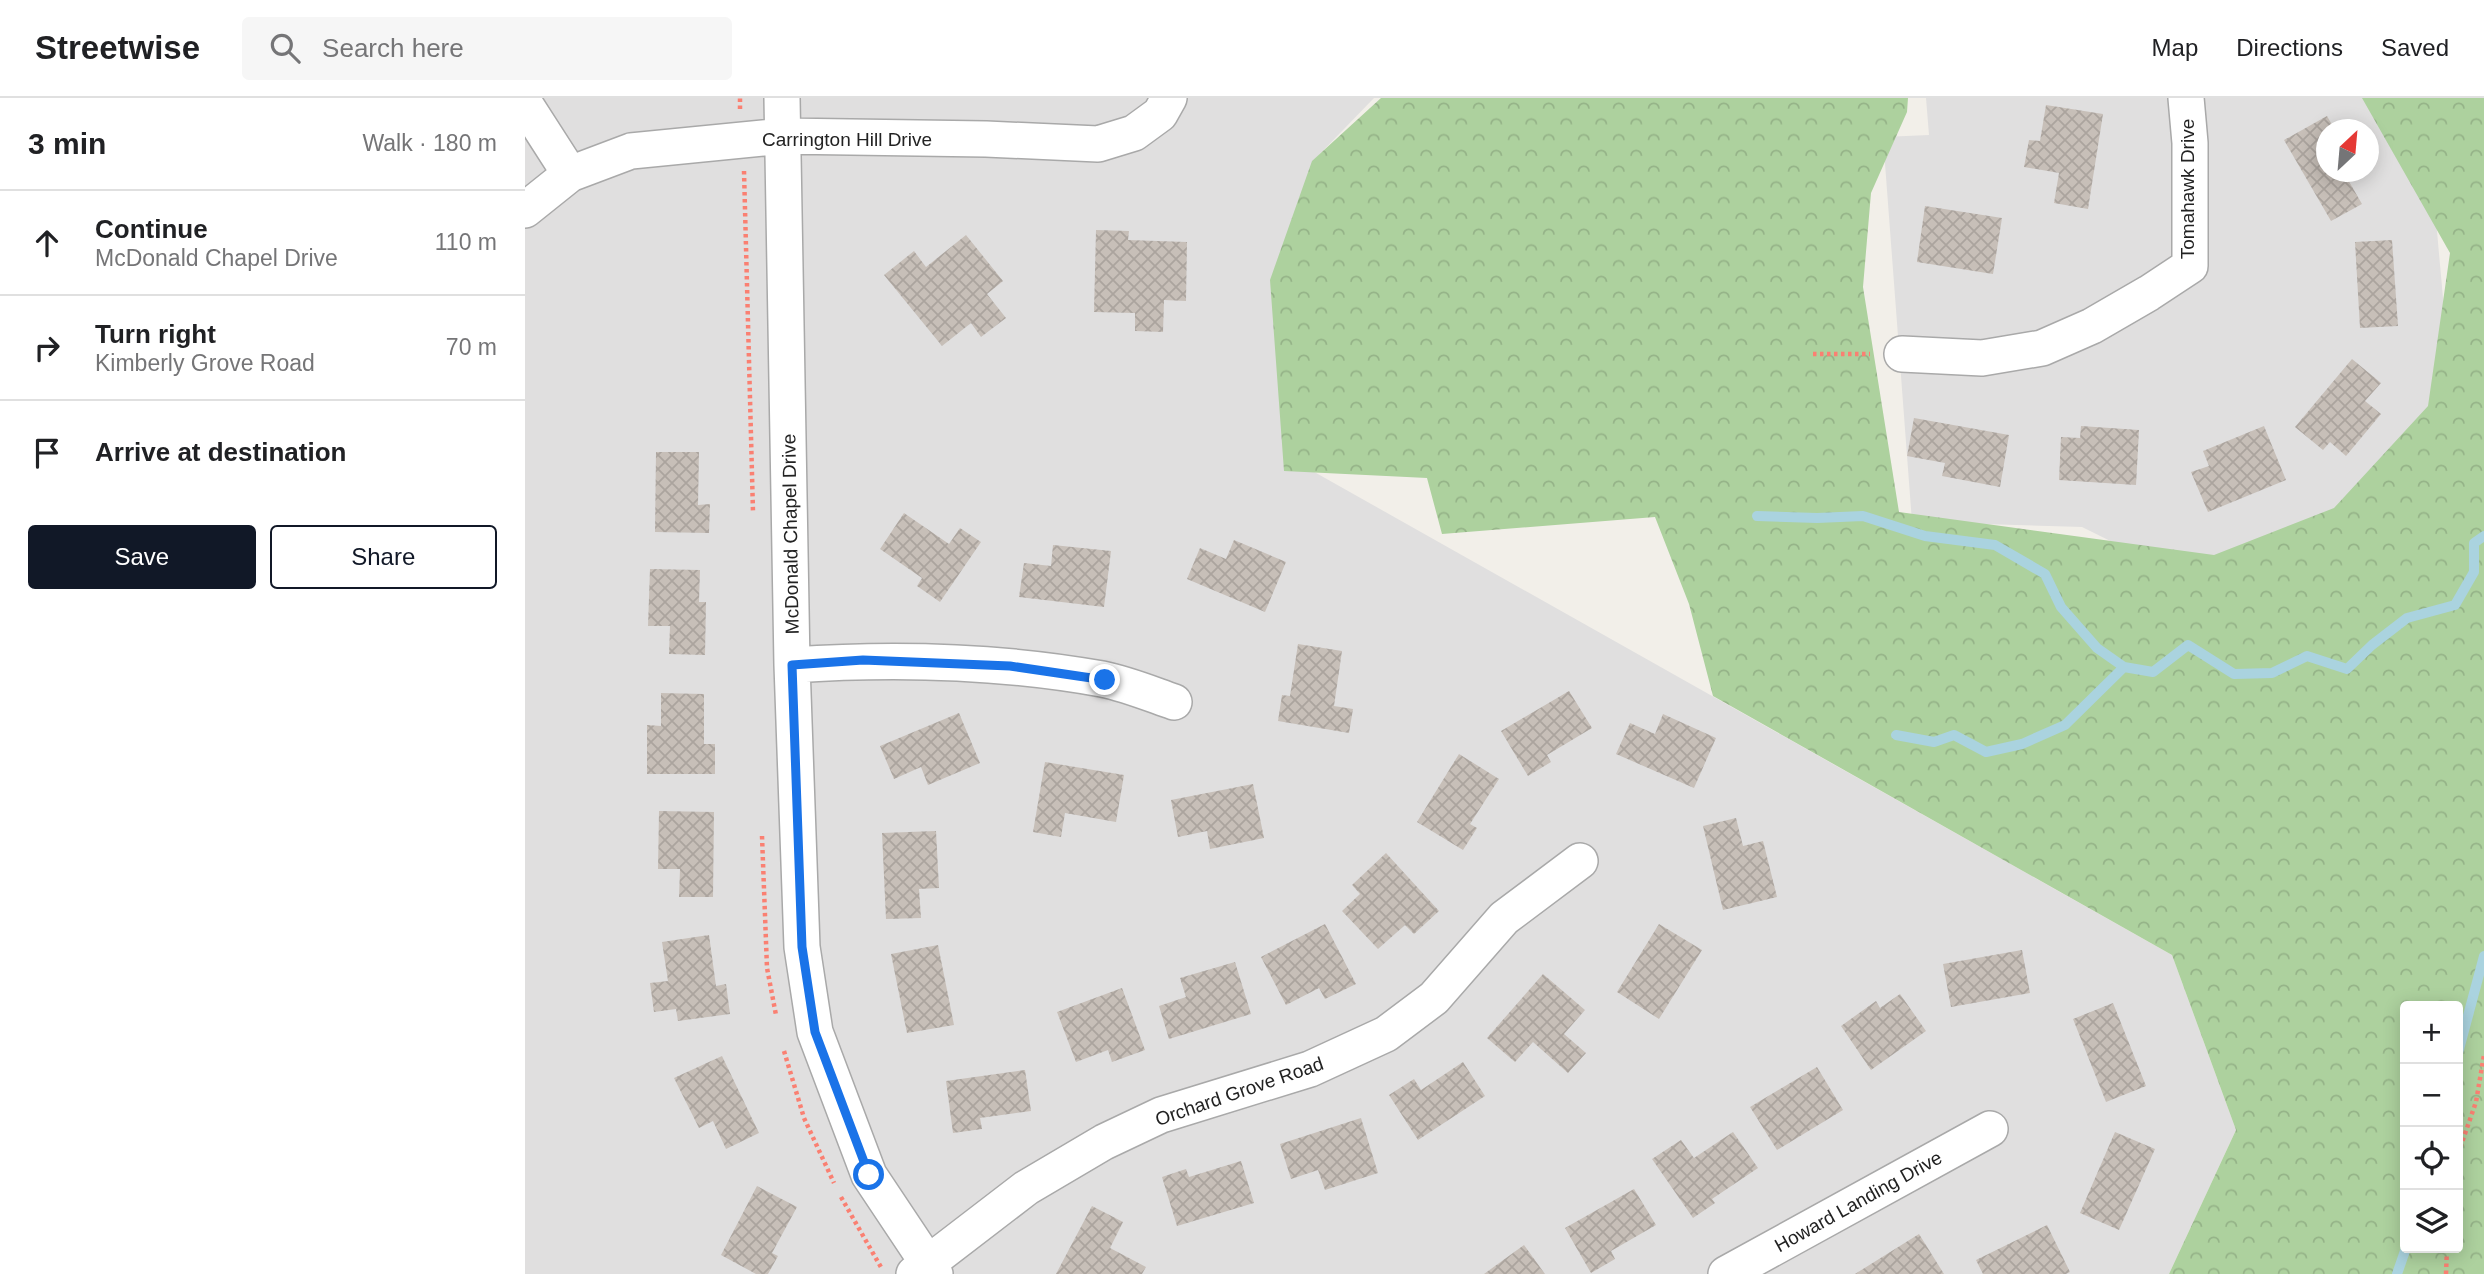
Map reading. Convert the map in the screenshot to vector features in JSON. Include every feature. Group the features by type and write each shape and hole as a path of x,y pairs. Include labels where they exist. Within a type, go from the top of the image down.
{"street":[{"name":"McDonald Chapel Drive","path":"782,98 792,665 802,947 815,1032 869,1175 925,1271"},
{"name":"Carrington Hill Drive","path":"525,211 570,174 631,151 783,136 986,139 1098,144 1134,133 1160,114 1169,98"},
{"name":"Tomahawk Drive","path":"1902,354 1982,358 2042,348 2092,326 2190,266 2190,143 2186,98"},
{"path":"525,103 570,174"},
{"path":"792,665 863,660 1010,666 1105,680 1174,702"},
{"name":"Orchard Grove Road","path":"925,1271 1026,1188 1104,1142 1161,1115 1310,1069 1386,1034 1434,998 1504,918 1580,860"},
{"name":"Howard Landing Drive","path":"1726,1274 1990,1129"}],"path":[{"path":"1812,354 1902,354"},
{"path":"2463,1140 2476,1102 2484,1055"},
{"path":"2446,1274 2447,1253"}],"shaded area":[{"path":"525,98 1374,98 1312,162 1309,469 2172,955 2236,1130 2169,1274 525,1274"},
{"path":"1926,98 2425,98 2453,409 2327,648 2082,527 1912,522 1883,137 1929,135"}],"green space":[{"path":"1381,98 1908,98 1907,112 1871,193 1863,287 1899,512 2214,555 2334,508 2428,406 2450,253 2379,128 2379,119 2374,119 2362,98 2484,98 2484,1274 2169,1274 2236,1130 2172,955 1713,696 1689,604 1655,517 1442,534 1427,478 1284,471 1270,280 1312,161"}],"building":[{"path":"2046,105 2103,114 2088,209 2054,203 2059,173 2024,167 2029,140 2040,141"},
{"path":"2316,122 2316,182 2349,182 2362,204 2331,221 2284,140"},
{"path":"1925,206 2002,218 1993,274 1917,262"},
{"path":"1096,230 1129,231 1128,240 1187,242 1186,301 1164,300 1163,332 1135,331 1135,313 1094,312"},
{"path":"966,235 1003,281 987,294 1006,318 981,337 971,323 942,346 884,275 914,251 926,267"},
{"path":"2392,240 2398,326 2360,328 2355,242"},
{"path":"2352,359 2381,383 2365,401 2381,414 2346,456 2330,442 2323,450 2295,427"},
{"path":"1914,418 2009,435 2000,487 1942,476 1945,463 1907,456"},
{"path":"2081,426 2139,430 2136,485 2059,480 2061,437 2080,438"},
{"path":"2264,426 2286,480 2208,512 2191,472 2209,466 2203,451"},
{"path":"656,452 699,452 698,505 710,504 709,533 655,532"},
{"path":"904,513 949,544 960,528 981,542 940,602 917,586 922,578 880,549"},
{"path":"1234,540 1286,562 1265,612 1187,579 1200,548 1226,559"},
{"path":"1053,545 1111,551 1104,607 1019,597 1024,563 1051,566"},
{"path":"650,569 700,570 699,602 706,602 705,655 669,654 670,626 648,626"},
{"path":"1298,644 1342,651 1334,706 1353,709 1349,733 1278,721 1282,695 1290,696"},
{"path":"1569,691 1592,728 1547,755 1551,762 1528,776 1501,731"},
{"path":"661,693 704,694 704,744 715,744 715,774 647,774 647,725 661,726"},
{"path":"959,713 980,763 928,785 921,767 894,779 880,746"},
{"path":"1663,714 1716,738 1694,788 1616,754 1630,723 1655,734"},
{"path":"1459,754 1499,779 1470,824 1477,828 1463,850 1417,822"},
{"path":"1045,762 1124,775 1116,822 1065,813 1061,837 1033,832"},
{"path":"1253,784 1264,838 1210,849 1207,831 1178,837 1171,800"},
{"path":"659,811 714,812 713,897 679,897 680,869 658,869"},
{"path":"1736,818 1743,846 1763,841 1777,897 1723,910 1703,826"},
{"path":"936,831 939,888 919,889 921,918 886,919 882,833"},
{"path":"1386,853 1439,911 1414,934 1405,925 1378,949 1342,911 1360,894 1352,885"},
{"path":"1325,924 1356,984 1325,999 1319,988 1286,1005 1261,957"},
{"path":"1659,924 1702,950 1659,1019 1617,992"},
{"path":"709,935 716,986 726,984 730,1014 678,1021 676,1009 654,1012 650,983 668,981 662,942"},
{"path":"938,945 954,1025 907,1033 891,954"},
{"path":"2022,950 2030,993 1951,1007 1943,964"},
{"path":"1235,962 1251,1014 1169,1039 1159,1006 1186,997 1180,978"},
{"path":"1543,974 1585,1010 1564,1034 1586,1053 1568,1073 1533,1042 1515,1062 1487,1038"},
{"path":"1122,988 1145,1050 1112,1062 1108,1050 1076,1062 1057,1012"},
{"path":"1900,994 1926,1031 1871,1070 1841,1026 1876,1001 1880,1008"},
{"path":"2113,1003 2146,1086 2106,1102 2073,1019"},
{"path":"722,1056 759,1133 726,1149 713,1121 699,1128 674,1078"},
{"path":"1463,1062 1485,1096 1418,1140 1389,1095 1414,1079 1421,1090"},
{"path":"1817,1067 1843,1110 1777,1150 1750,1107"},
{"path":"1025,1070 1031,1111 980,1118 982,1129 953,1133 946,1081"},
{"path":"1361,1118 1378,1173 1325,1190 1318,1170 1291,1179 1280,1144"},
{"path":"1733,1132 1758,1168 1712,1199 1715,1203 1693,1218 1652,1159 1681,1140 1694,1158"},
{"path":"2115,1132 2155,1149 2119,1230 2080,1213"},
{"path":"1241,1161 1254,1203 1177,1226 1162,1177 1186,1169 1189,1177"},
{"path":"757,1186 797,1207 772,1253 778,1256 768,1274 756,1274 721,1255"},
{"path":"1634,1189 1656,1225 1611,1251 1615,1259 1591,1273 1565,1228"},
{"path":"1092,1206 1123,1222 1110,1248 1146,1267 1142,1274 1056,1274"},
{"path":"2047,1225 2070,1272 1983,1274 1976,1260"},
{"path":"1919,1234 1944,1274 1855,1274"},
{"path":"1524,1245 1545,1274 1484,1274"}],"waterway":[{"path":"1757,516 1863,516 1925,536 1995,545 2045,574 2061,607 2097,648 2124,667"},
{"path":"1896,735 1934,742 1954,735 1986,752 2022,744 2065,725 2124,667 2153,672 2188,645 2234,674 2272,673 2307,656 2347,669 2407,618 2455,605 2474,572 2474,543 2484,536"},
{"path":"2463,1034 2484,956"},
{"path":"2397,1274 2404,1253"}],"route":[{"path":"869,1175 815,1032 802,947 792,665 863,660 1010,666 1105,680"}]}
